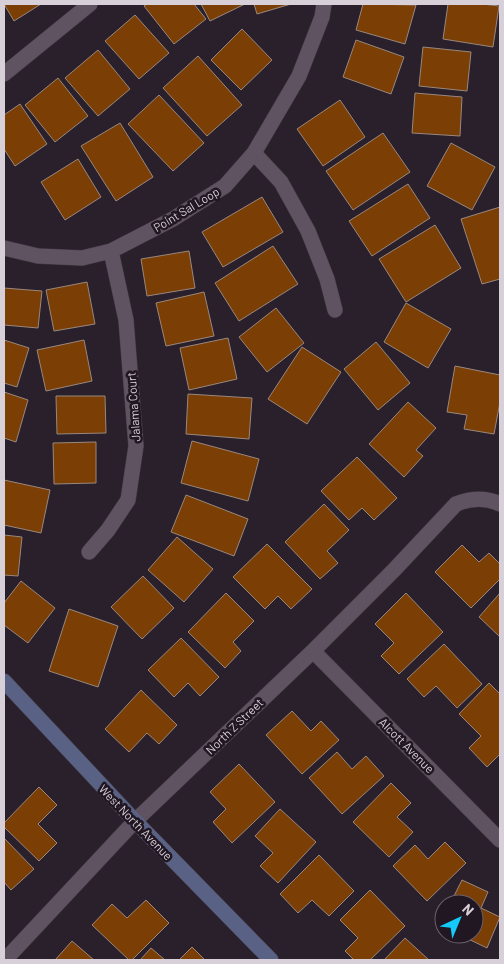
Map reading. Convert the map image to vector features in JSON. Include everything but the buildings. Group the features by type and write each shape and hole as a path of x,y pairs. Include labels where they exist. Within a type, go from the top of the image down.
{"street":[{"path":"4,74 90,4"},
{"name":"Point Sal Loop","path":"4,248 38,256 82,258 111,251 172,220 225,186 254,153 299,76 322,17 324,4"},
{"path":"254,153 281,182 308,231 327,278 335,310"},
{"name":"Jalama Court","path":"89,552 108,530 128,500 136,446 126,320 111,251"},
{"name":"North Z Street","path":"5,960 135,821 313,651 394,570 456,504 468,499 490,499 500,504"},
{"name":"Alcott Avenue","path":"313,651 500,840"},
{"name":"West North Avenue","path":"4,681 135,821 271,960"}]}
